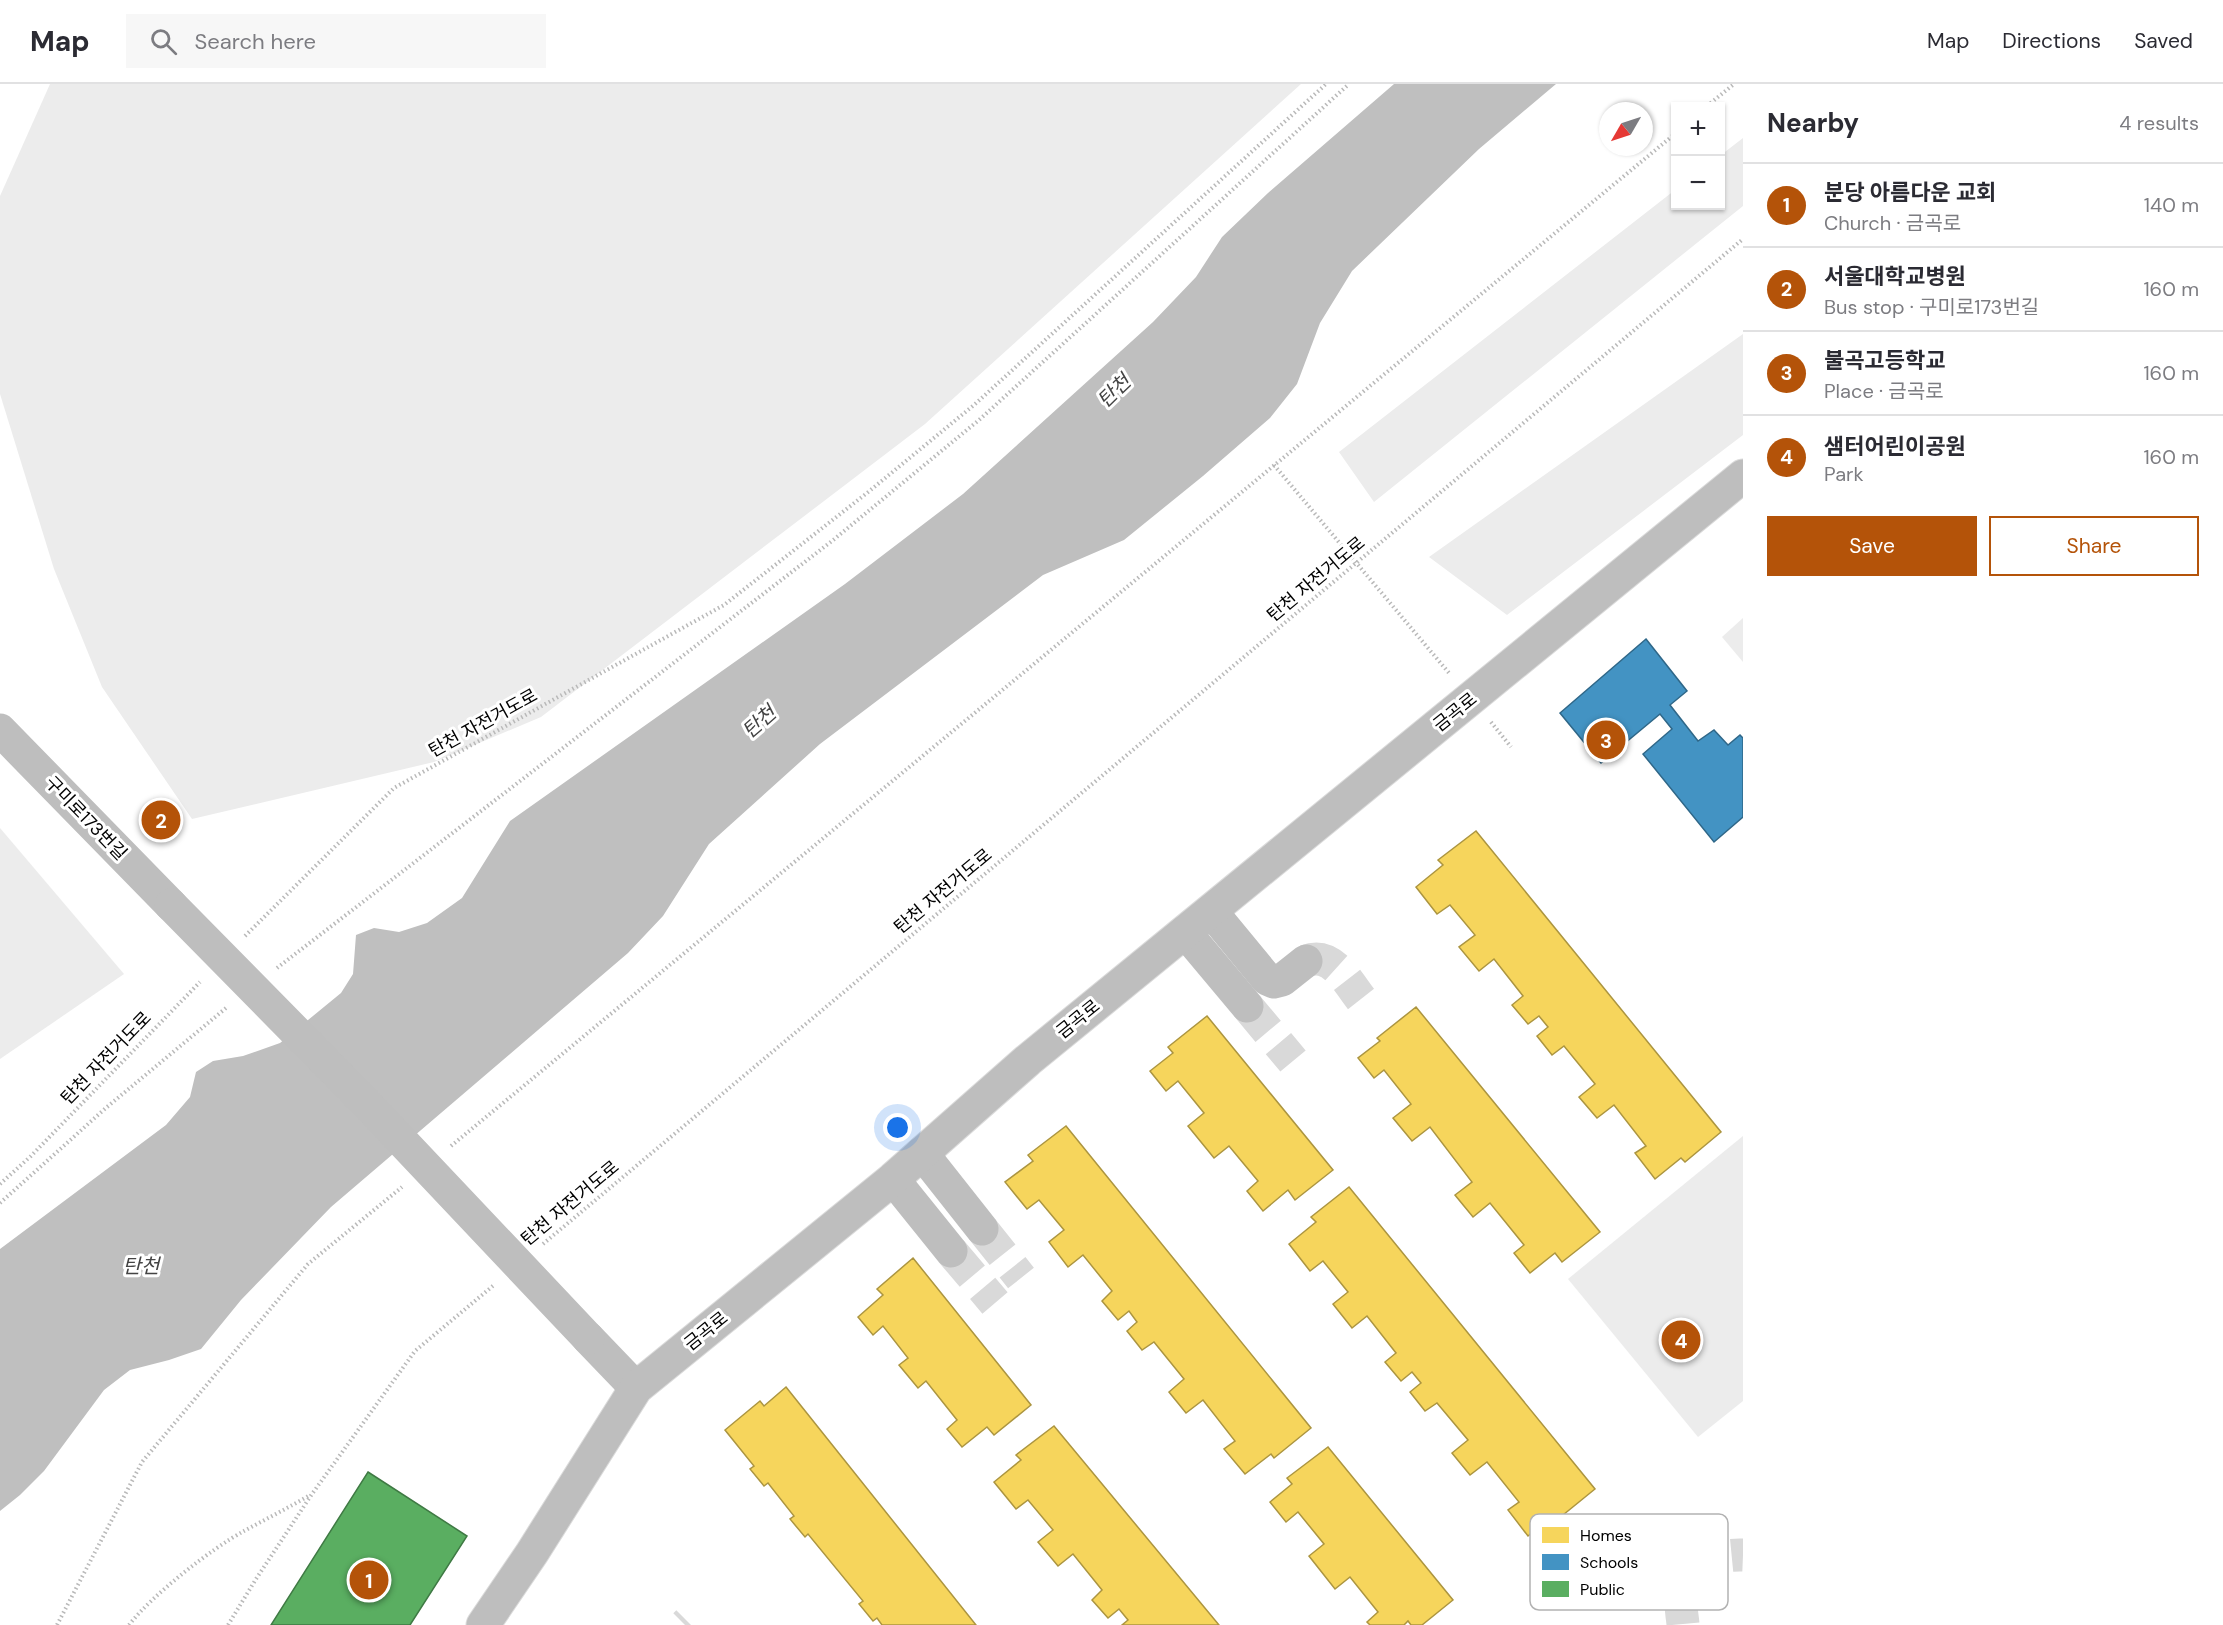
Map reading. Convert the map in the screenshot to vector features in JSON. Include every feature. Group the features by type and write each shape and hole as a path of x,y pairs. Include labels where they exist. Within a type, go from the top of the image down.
{"main road":[{"name":"금곡로","path":"483,1625 532,1553 636,1388 893,1179 1028,1060 1743,476"},
{"name":"구미로173번길","path":"0,730 372,1109 636,1388"},
{"path":"1211,911 1267,979 1274,982 1282,980 1306,961"},
{"path":"1185,932 1247,1006"},
{"path":"922,1153 982,1229"},
{"path":"893,1179 951,1251"}],"path":[{"name":"탄천 자전거도로","path":"241,940 394,788 724,605 858,500 974,405 1326,84"},
{"path":"268,974 832,541 970,428 1349,84"},
{"path":"1712,102 1734,84"},
{"path":"446,1150 1671,137"},
{"name":"탄천 자전거도로","path":"534,1251 1743,239"},
{"path":"1274,465 1450,674"},
{"path":"1488,720 1511,747"},
{"name":"탄천 자전거도로","path":"0,1184 31,1156 207,974"},
{"path":"0,1203 107,1107 231,1004"},
{"path":"57,1625 142,1462 308,1264 410,1180"},
{"path":"228,1625 312,1494 415,1351 497,1282"},
{"path":"129,1625 165,1590 210,1553 243,1531 312,1494"}],"shaded area":[{"path":"50,84 1301,84 925,424 541,717 434,762 192,819 102,687 54,569 0,394 0,196"},
{"path":"1743,138 1743,206 1374,502 1339,452 1671,193 1671,210 1725,210 1725,152"},
{"path":"1743,334 1743,435 1507,615 1429,557"},
{"path":"1743,618 1743,662 1722,637"},
{"path":"0,828 124,974 0,1059"},
{"path":"1743,1136 1743,1401 1698,1437 1568,1279"}],"water":[{"name":"탄천","path":"1394,84 1556,84 1479,149 1352,271 1320,323 1297,384 1270,418 1124,540 1043,575 820,744 709,844 663,916 628,953 331,1207 241,1300 201,1349 130,1370 104,1390 44,1471 0,1511 0,1249 166,1125 190,1097 196,1072 213,1061 243,1056 280,1043 341,993 353,974 356,935 374,928 399,932 427,923 462,898 510,821 845,584 963,494 1153,322 1196,277 1222,237 1268,193"}],"building: Homes":[{"path":"1476,831 1721,1132 1685,1162 1681,1158 1655,1179 1635,1153 1646,1146 1614,1105 1597,1118 1579,1097 1595,1084 1564,1046 1552,1055 1537,1036 1548,1027 1539,1016 1528,1024 1512,1005 1523,996 1494,959 1479,971 1459,947 1475,935 1450,905 1437,914 1416,887 1443,865 1438,860"},
{"path":"1416,1007 1600,1232 1562,1262 1555,1253 1530,1273 1514,1253 1524,1245 1490,1203 1473,1217 1455,1195 1472,1182 1430,1127 1412,1141 1393,1118 1411,1104 1384,1070 1374,1078 1358,1058 1380,1041 1377,1038"},
{"path":"1207,1016 1333,1170 1295,1200 1288,1190 1263,1211 1247,1191 1258,1181 1229,1146 1214,1158 1188,1126 1204,1113 1178,1081 1166,1091 1150,1071 1173,1053 1168,1047"},
{"path":"1066,1126 1311,1428 1274,1458 1271,1454 1245,1474 1224,1449 1235,1441 1203,1400 1186,1413 1169,1392 1184,1379 1154,1342 1142,1350 1127,1331 1137,1322 1129,1311 1118,1320 1102,1301 1112,1291 1083,1255 1068,1267 1049,1242 1064,1230 1039,1200 1027,1209 1005,1182 1033,1161 1028,1155"},
{"path":"1349,1187 1595,1489 1564,1514 1530,1514 1530,1534 1528,1536 1508,1510 1519,1502 1487,1462 1470,1475 1452,1453 1468,1440 1437,1403 1425,1411 1410,1392 1421,1383 1412,1372 1401,1381 1385,1362 1396,1353 1367,1316 1352,1328 1333,1304 1348,1292 1323,1261 1310,1271 1289,1244 1316,1222 1311,1217"},
{"path":"913,1258 1031,1405 994,1435 987,1427 962,1447 947,1429 957,1420 926,1381 918,1388 899,1365 908,1358 883,1326 873,1335 858,1317 883,1295 877,1289"},
{"path":"786,1387 976,1625 882,1625 877,1618 873,1621 859,1604 863,1601 808,1534 805,1537 790,1519 794,1516 768,1483 764,1486 750,1469 754,1466 725,1430 760,1401 764,1406"},
{"path":"1054,1426 1219,1625 1122,1625 1128,1620 1119,1609 1108,1618 1092,1600 1102,1590 1073,1554 1058,1566 1038,1542 1053,1530 1028,1500 1016,1509 994,1482 1021,1460 1016,1455"},
{"path":"1328,1447 1453,1600 1422,1625 1411,1625 1408,1621 1404,1625 1370,1625 1367,1622 1378,1612 1350,1577 1335,1589 1309,1556 1324,1544 1298,1512 1286,1522 1270,1502 1292,1484 1287,1478"}],"building: Schools":[{"path":"1646,639 1687,691 1670,705 1698,741 1714,730 1728,745 1740,735 1743,738 1743,817 1714,842 1643,754 1672,729 1660,714 1601,763 1560,713"}],"building: Public":[{"path":"368,1472 467,1536 410,1625 271,1625"}],"tunnel":[{"path":"1306,961 1324,960 1331,964 1338,969 1361,999"},
{"path":"1247,1006 1293,1061"},
{"path":"982,1229 1021,1278"},
{"path":"951,1251 995,1303"},
{"path":"1728,1556 1743,1555"},
{"path":"1682,1610 1683,1624"},
{"path":"685,1625 688,1622"}],"place":[{"name":"불곡고등학교","path":"1606,740"},
{"name":"서울대학교병원","path":"161,820"},
{"name":"샘터어린이공원","path":"1681,1340"},
{"name":"분당 아름다운 교회","path":"369,1580"}]}
